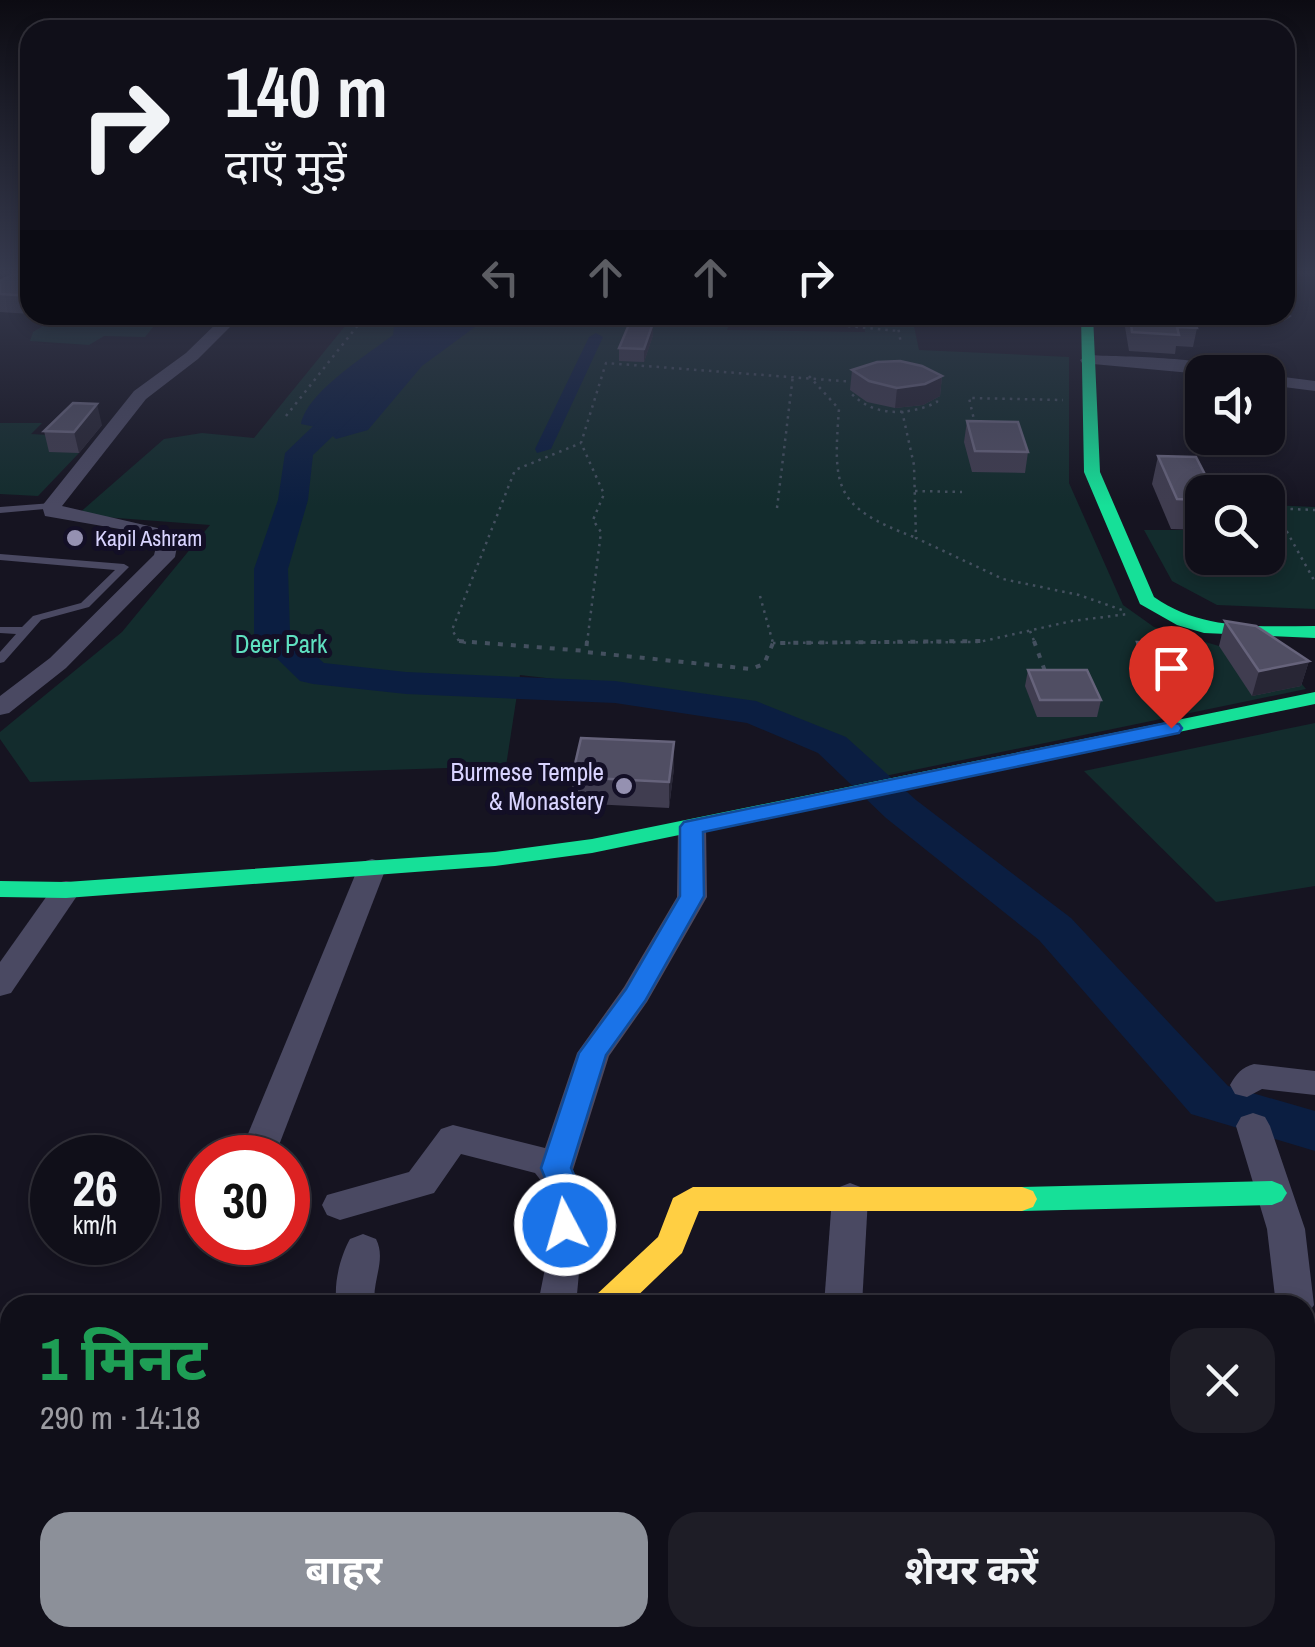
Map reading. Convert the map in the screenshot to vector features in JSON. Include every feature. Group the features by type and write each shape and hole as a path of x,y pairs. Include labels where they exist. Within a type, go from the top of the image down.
{"street":[{"path":"0,708 58,663 164,557 168,541 155,531 66,517 52,512 52,506 140,395 196,352"},
{"path":"1088,352 1092,472 1146,600 1155,611 1170,618 1244,631 1315,632"},
{"path":"1088,360 1185,366"},
{"path":"1285,382 1315,386"},
{"path":"0,889 66,890 372,868 495,859 592,846 892,788 1315,698"},
{"path":"556,1168 593,1053 636,994 692,896 692,827"},
{"path":"265,1135 372,868"},
{"path":"0,985 66,890"},
{"path":"1247,1086 1254,1076 1315,1083"},
{"path":"1254,1126 1286,1229 1293,1295"},
{"path":"340,1205 421,1183 453,1138 547,1162 556,1168 566,1188 558,1295"},
{"path":"618,1295 671,1244 684,1206 693,1199 1017,1199 1272,1193"},
{"path":"844,1295 850,1198"},
{"path":"354,1295 363,1250"}],"lane":[{"path":"0,510 52,506"},
{"path":"0,556 124,567 84,605 37,618 0,659"},
{"path":"0,630 24,632"}],"path":[{"path":"286,416 337,352"},
{"path":"586,652 601,532 594,520 604,494 581,442 594,404 592,393 606,364 809,376 860,383 902,378 937,391 937,402 902,411 859,402 851,392 860,383"},
{"path":"778,508 793,375"},
{"path":"773,643 979,642 1133,614 1079,595 1003,579 886,527 864,512 836,476 840,409 809,376"},
{"path":"976,428 969,398 1072,400"},
{"path":"902,411 916,491 916,538"},
{"path":"581,442 514,470 452,630 459,641 752,669 764,664 773,643 760,596"},
{"path":"916,491 962,492"},
{"path":"1285,508 1315,510"},
{"path":"1285,531 1315,582"},
{"path":"1030,630 1048,678"}],"green space":[{"name":"Deer Park","path":"324,352 959,352 1069,357 1069,483 1123,605 1154,627 1219,646 1274,650 1306,689 880,777 836,734 754,702 520,675 506,766 30,782 0,739 0,732 122,632 210,525 77,515 164,439 202,433 254,438"},
{"path":"0,423 42,423 31,434 66,436 79,453 38,496 0,494"},
{"path":"1285,506 1315,507 1315,609 1217,605 1172,581 1144,530 1185,530 1185,575 1285,575"},
{"path":"1315,723 1315,886 1216,902 1084,771"}],"water":[{"path":"370,352 441,352 422,366 368,430 336,439 325,429 301,424 314,399"}],"building":[{"path":"900,361 942,376 925,384 897,388 869,381 852,370 877,362"},
{"path":"73,403 97,404 74,432 44,431"},
{"path":"967,421 1018,422 1028,452 975,451"},
{"path":"1158,456 1196,457 1205,475 1185,475 1185,499 1177,499"},
{"path":"1225,621 1256,626 1309,661 1259,671"},
{"path":"1137,642 1192,644 1200,664 1144,662"},
{"path":"1028,670 1087,670 1101,700 1040,700"},
{"path":"581,738 674,742 669,782 572,777"}],"waterway":[{"path":"543,449 589,352"},
{"path":"366,390 299,453 293,500 271,569 272,636 313,673 406,683 615,692 756,713 832,745 901,809 1055,929 1210,1100 1315,1131"}],"traffic: fast":[{"path":"1088,352 1092,472 1146,600 1164,613 1204,627 1315,632"},
{"path":"0,889 66,890 495,859 592,846 1315,698"},
{"path":"1022,1199 1272,1193"}],"traffic: slow":[{"path":"617,1295 671,1244 684,1206 693,1199 1022,1199"}],"place":[{"name":"Kapil Ashram","path":"75,538"},
{"name":"Burmese Temple & Monastery","path":"624,786"}],"route":[{"path":"565,1225 566,1188 556,1168 593,1053 636,994 692,896 692,827 1171,728"}]}
